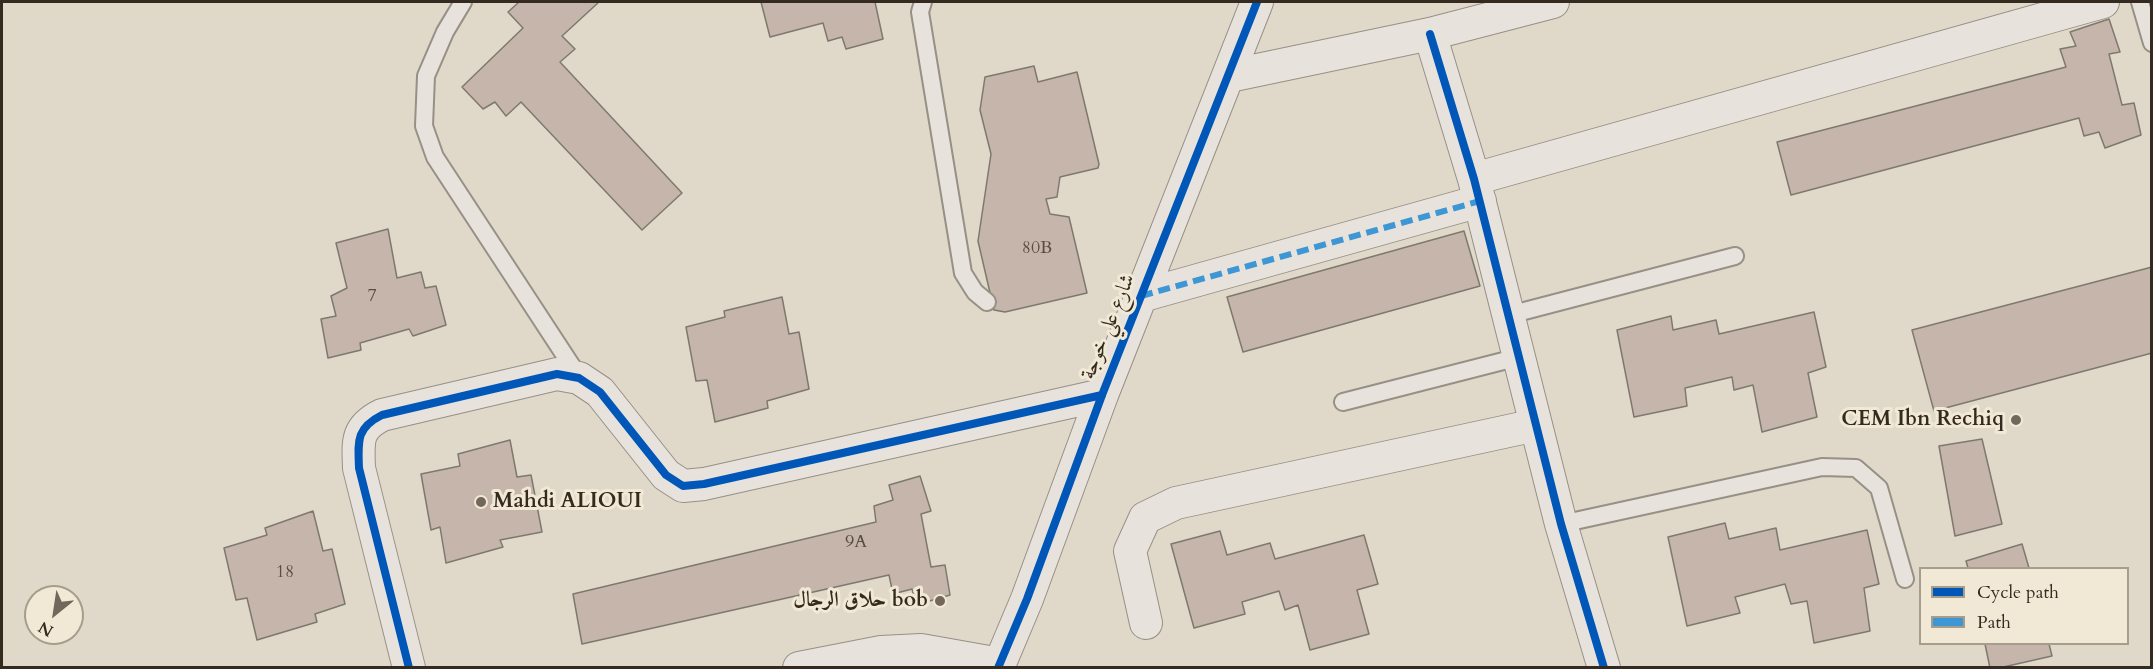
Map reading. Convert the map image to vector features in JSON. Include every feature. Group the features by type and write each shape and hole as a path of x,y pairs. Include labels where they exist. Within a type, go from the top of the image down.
{"street":[{"name":"شارع علي خوجة","path":"999,666 1027,599 1102,395 1257,2"},
{"path":"1229,76 1430,34 1553,2"},
{"path":"1141,296 1477,190 2103,2"},
{"path":"1430,34 1477,190 1562,524 1604,668"},
{"path":"409,668 359,468 358,442 367,423 382,415 557,374 579,378 600,392 666,475 683,486 704,484 1102,395"},
{"path":"1146,623 1130,551 1145,518 1176,503 1536,425"},
{"path":"799,668 881,652 921,650 999,666"}],"lane":[{"path":"462,2 445,32 426,76 424,126 435,157 579,378"},
{"path":"923,2 920,12 963,273 975,292 987,303"},
{"path":"2140,2 2151,43"},
{"path":"1509,315 1735,256"},
{"path":"1343,402 1519,357"},
{"path":"1562,524 1822,467 1856,468 1879,488 1905,579"}],"building":[{"path":"519,2 599,2 562,36 575,49 560,62 682,193 642,230 521,102 506,116 495,102 483,109 462,87 523,28 508,12"},
{"path":"761,2 875,2 883,39 846,49 842,37 828,41 823,23 770,37"},
{"path":"2109,19 2120,52 2109,54 2122,105 2134,103 2141,135 2105,148 2099,132 2084,136 2079,118 1791,195 1777,142 2066,67 2060,49 2076,46 2070,32"},
{"path":"1034,66 1038,82 1077,72 1099,164 1098,168 1060,177 1057,197 1046,199 1050,214 1069,217 1087,293 1005,312 994,310 978,241 991,154 980,110 985,77"},
{"path":"388,229 397,278 421,272 425,288 436,286 446,325 413,336 409,329 360,343 361,350 328,358 321,319 336,316 331,296 347,288 336,243"},
{"path":"1464,231 1480,286 1243,352 1227,297"},
{"path":"2152,267 2152,353 1934,411 1912,330"},
{"path":"782,297 789,334 799,332 809,389 767,401 768,408 715,422 707,380 696,381 686,327 725,317 724,311"},
{"path":"1814,312 1826,367 1808,373 1817,417 1762,432 1753,385 1734,390 1732,377 1685,388 1687,406 1634,417 1617,330 1671,316 1673,330 1716,320 1719,334"},
{"path":"1982,439 2002,524 1955,536 1939,446"},
{"name":"Mahdi ALIOUI","path":"510,440 517,477 531,475 542,532 500,540 503,547 446,563 440,527 431,530 421,474 460,466 458,454"},
{"path":"920,476 931,511 921,514 931,567 945,565 950,595 916,605 912,589 893,594 889,575 582,644 573,594 876,522 874,506 893,500 889,485"},
{"path":"313,511 323,551 332,549 345,604 315,614 317,622 257,640 247,598 236,600 224,548 267,535 265,528"},
{"path":"1725,523 1729,539 1776,528 1780,550 1867,530 1879,584 1864,588 1870,631 1814,643 1807,601 1791,604 1785,584 1735,597 1740,613 1687,626 1668,537"},
{"path":"1220,531 1227,555 1270,543 1275,559 1364,535 1378,584 1357,590 1369,634 1310,650 1298,605 1285,610 1279,591 1242,602 1245,614 1194,628 1171,544"},
{"path":"2022,544 2029,567 1968,567 1966,561"},
{"path":"1985,645 2049,645 2052,656 1990,668"}],"marked path":[{"path":"1141,296 1480,201"}],"cycle path":[{"path":"998,668 1027,599 1102,395 1257,2"},
{"path":"1430,34 1474,179 1561,524 1604,668"},
{"path":"409,668 359,468 360,436 367,425 382,415 557,374 579,378 600,392 666,475 683,486 704,484 1102,395"}],"place":[{"name":"CEM Ibn Rechiq","path":"2016,420"},
{"name":"Mahdi ALIOUI","path":"481,502"},
{"name":"حلاق الرجال bob","path":"940,601"}]}
